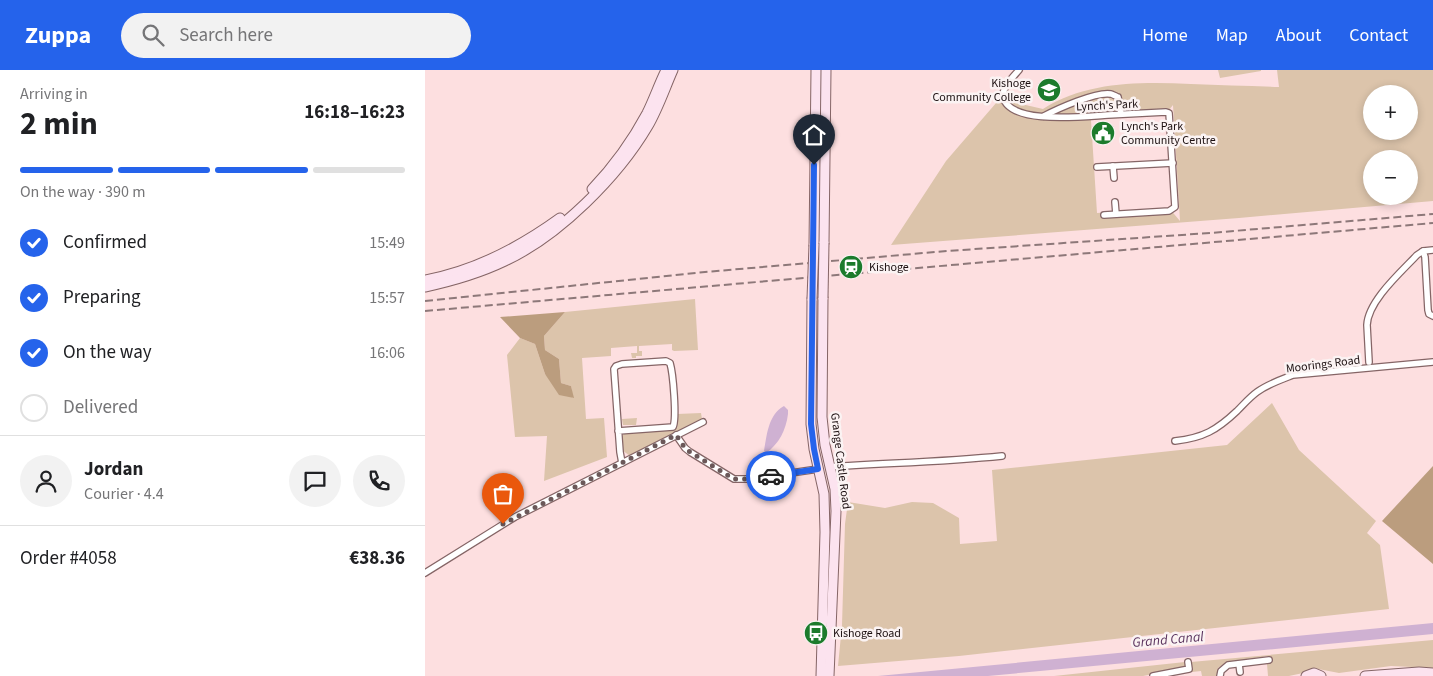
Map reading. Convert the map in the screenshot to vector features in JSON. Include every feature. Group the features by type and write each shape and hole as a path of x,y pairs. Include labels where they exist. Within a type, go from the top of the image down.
{"main road":[{"path":"425,280 479,264 541,232 565,214 593,188 635,135 666,70"},
{"path":"425,287 477,273 506,261 547,236 573,214 608,181 630,153 649,125 673,70"},
{"name":"Grange Castle Road","path":"816,70 811,424 814,449 824,494 825,654 829,676"},
{"name":"Grange Castle Road","path":"821,676 825,654 836,515 835,489 829,467 822,417 826,70"},
{"path":"1365,676 1419,672 1433,673"},
{"path":"1306,676 1313,673 1321,676"}],"street":[{"name":"Lynch's Park","path":"1019,70 1004,91 1003,96 1005,101 1016,111 1042,117 1057,118 1169,113 1175,203 1173,209 1104,214"},
{"path":"1042,117 1101,94 1111,94 1118,98 1121,114"},
{"path":"1097,167 1173,163"},
{"path":"1113,166 1114,178"},
{"path":"1115,202 1116,214"},
{"path":"1369,362 1367,319 1371,310 1377,300 1417,255 1423,251 1433,250"},
{"path":"1423,251 1428,310 1429,314 1433,316"},
{"path":"618,431 671,428 675,425 673,377 670,362 616,366 614,369 618,431 622,463"},
{"name":"Moorings Road","path":"1175,441 1199,437 1212,431 1256,393 1273,382 1293,375 1433,362"},
{"path":"425,573 515,517 703,422"},
{"path":"676,435 690,452 734,479 749,479 818,469"},
{"path":"829,467 928,463 1001,456"},
{"path":"1220,676 1221,670 1225,667 1269,660"},
{"path":"1153,676 1189,669 1188,662"},
{"path":"1239,664 1240,672"}],"shaded area":[{"path":"1218,70 1261,70 1261,71 1220,78"},
{"path":"1277,70 1433,70 1433,201 1418,202 1418,150 1363,150 1363,205 1387,205 891,245 946,161 1009,88 1009,95 1017,103 1043,109 1060,100 1096,88 1153,83 1279,87","holes":["1173,105 1180,221 1169,208 1097,213 1091,120 1165,115"]},
{"path":"695,299 698,350 674,351 672,350 672,344 639,346 642,356 632,358 631,353 637,353 637,346 611,348 611,356 582,358 586,419 604,418 607,457 544,481 547,436 515,437 507,355 520,338 535,344 545,374 573,398 571,386 561,383 559,359 545,350 544,336 565,312"},
{"path":"565,312 544,336 545,350 559,359 561,383 571,386 574,398 559,395 545,374 535,344 520,338 500,317"},
{"path":"1272,403 1299,450 1376,521 1367,533 1380,545 1389,609 959,656 838,666 842,625 845,524 848,502 885,508 912,502 933,503 959,518 960,544 997,541 992,470 1227,445"},
{"path":"784,406 788,410 786,426 778,441 766,453 764,451 771,420"},
{"path":"701,413 702,419 630,456 622,450 621,437 624,434 673,430 677,423 677,414"},
{"path":"637,418 636,425 623,425 622,419"},
{"path":"1433,466 1433,564 1382,521"},
{"path":"1433,623 1433,634 988,676 878,676"},
{"path":"1433,640 1433,668 1391,666 1339,673 1313,668 1303,673 1289,676 1268,676 1267,664 1271,660 1269,656 1227,662 1218,668 1217,676 1202,676 1201,671 1192,672 1191,662"},
{"path":"1185,662 1185,668 1143,676 1054,676"}],"railway":[{"path":"425,301 705,272 947,251 1210,233 1433,214"},
{"path":"425,311 1433,223"}],"way so far":[{"path":"503,524 676,435 690,452 734,479 771,476"}],"place":[{"name":"Kishoge Community College","path":"1049,90"},
{"name":"Lynch's Park Community Centre","path":"1103,133"},
{"name":"Kishoge","path":"851,267"},
{"name":"Kishoge Road","path":"816,633"}],"route":[{"path":"771,476 818,469 811,424 814,165"}],"water label":[{"name":"Grand Canal","path":"1168,639"}]}
